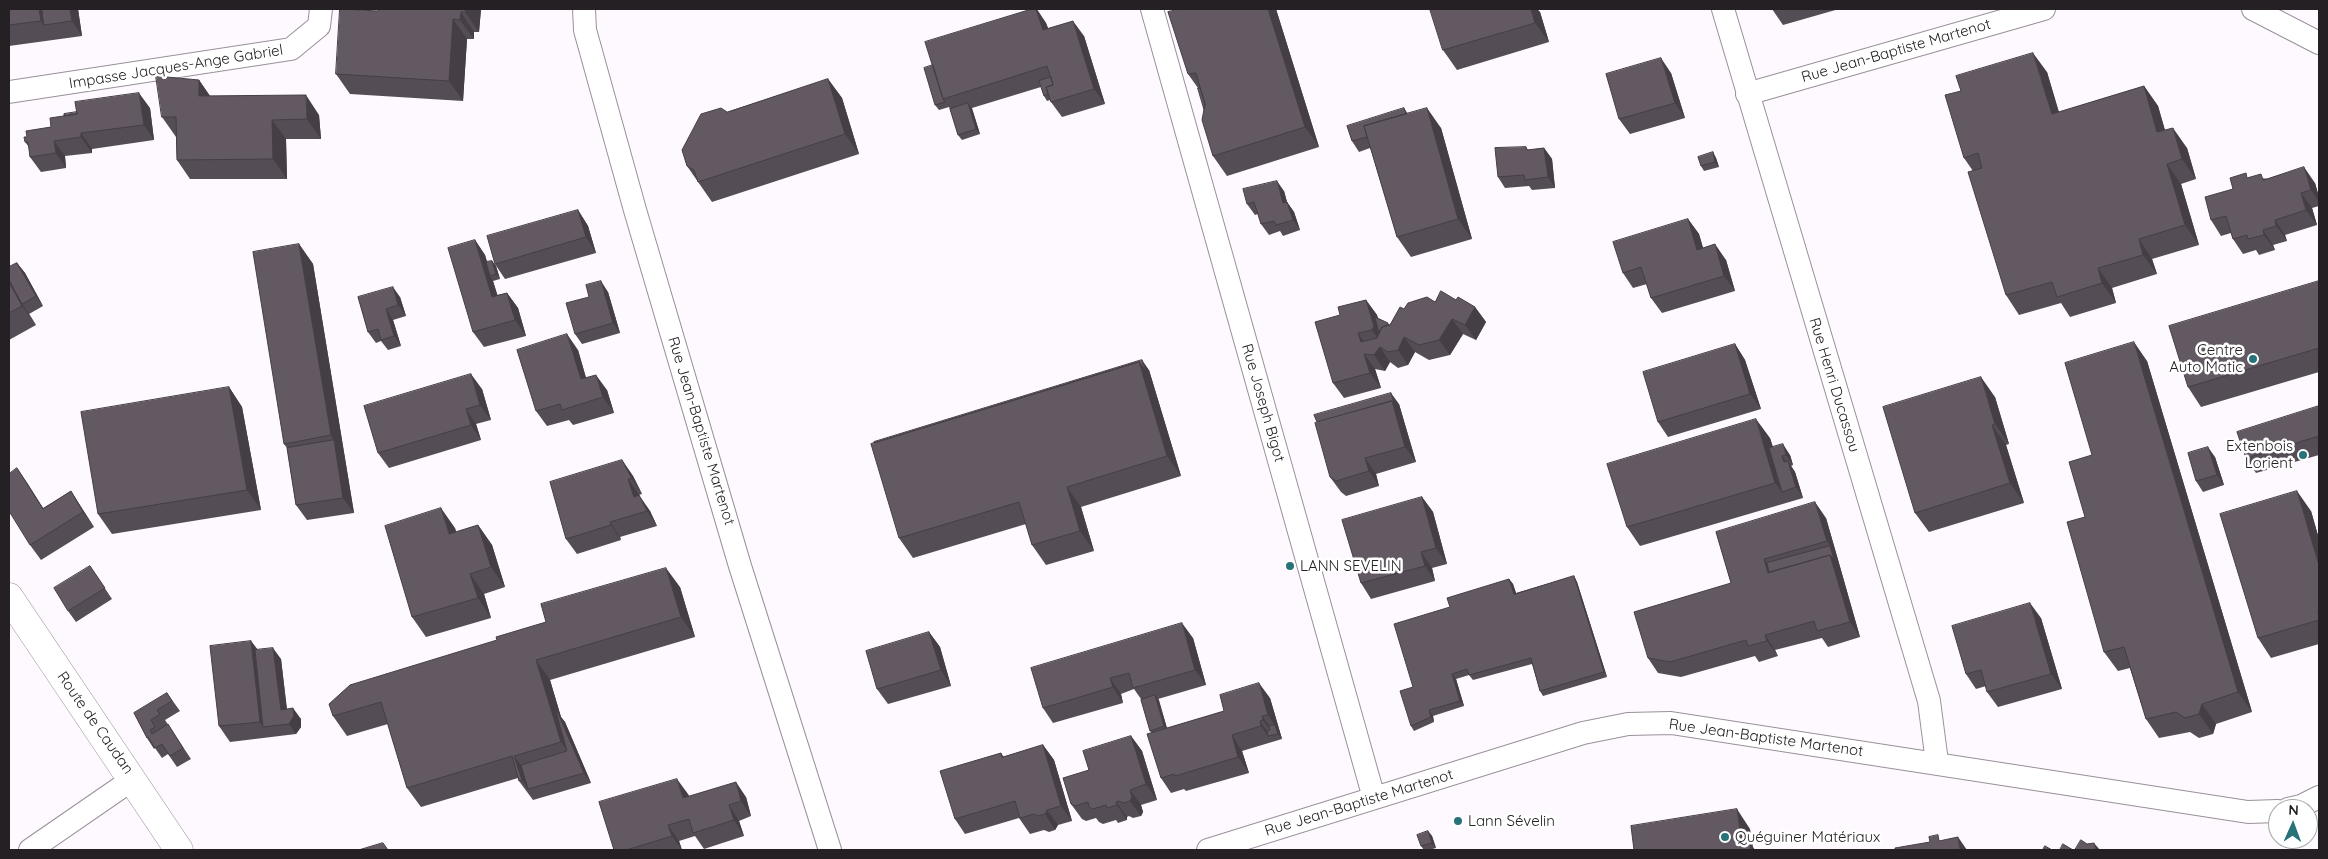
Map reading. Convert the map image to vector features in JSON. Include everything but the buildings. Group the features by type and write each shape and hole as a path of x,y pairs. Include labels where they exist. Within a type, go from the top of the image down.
{"street":[{"name":"Impasse Jacques-Ange Gabriel","path":"9,92 291,50 319,26 321,9"},
{"name":"Rue Jean-Baptiste Martenot","path":"584,9 585,30 635,210 740,566 830,850"},
{"name":"Rue Joseph Bigot","path":"1152,9 1374,798"},
{"name":"Rue Henri Ducassou","path":"1723,9 1928,701 1937,762"},
{"name":"Rue Jean-Baptiste Martenot","path":"1748,94 2044,9"},
{"path":"2253,9 2319,44"},
{"name":"Route de Caudan","path":"9,597 179,850"},
{"name":"Rue Jean-Baptiste Martenot","path":"1208,850 1584,733 1628,724 1671,723 1937,762 2248,812 2268,811"},
{"path":"30,850 133,779"}],"place":[{"name":"Centre Auto Matic","path":"2253,359"},
{"name":"Extenbois Lorient","path":"2303,455"},
{"name":"LANN SEVELIN","path":"1290,566"},
{"name":"Lann Sévelin","path":"1458,821"},
{"name":"Quéguiner Matériaux","path":"1725,837"}]}
